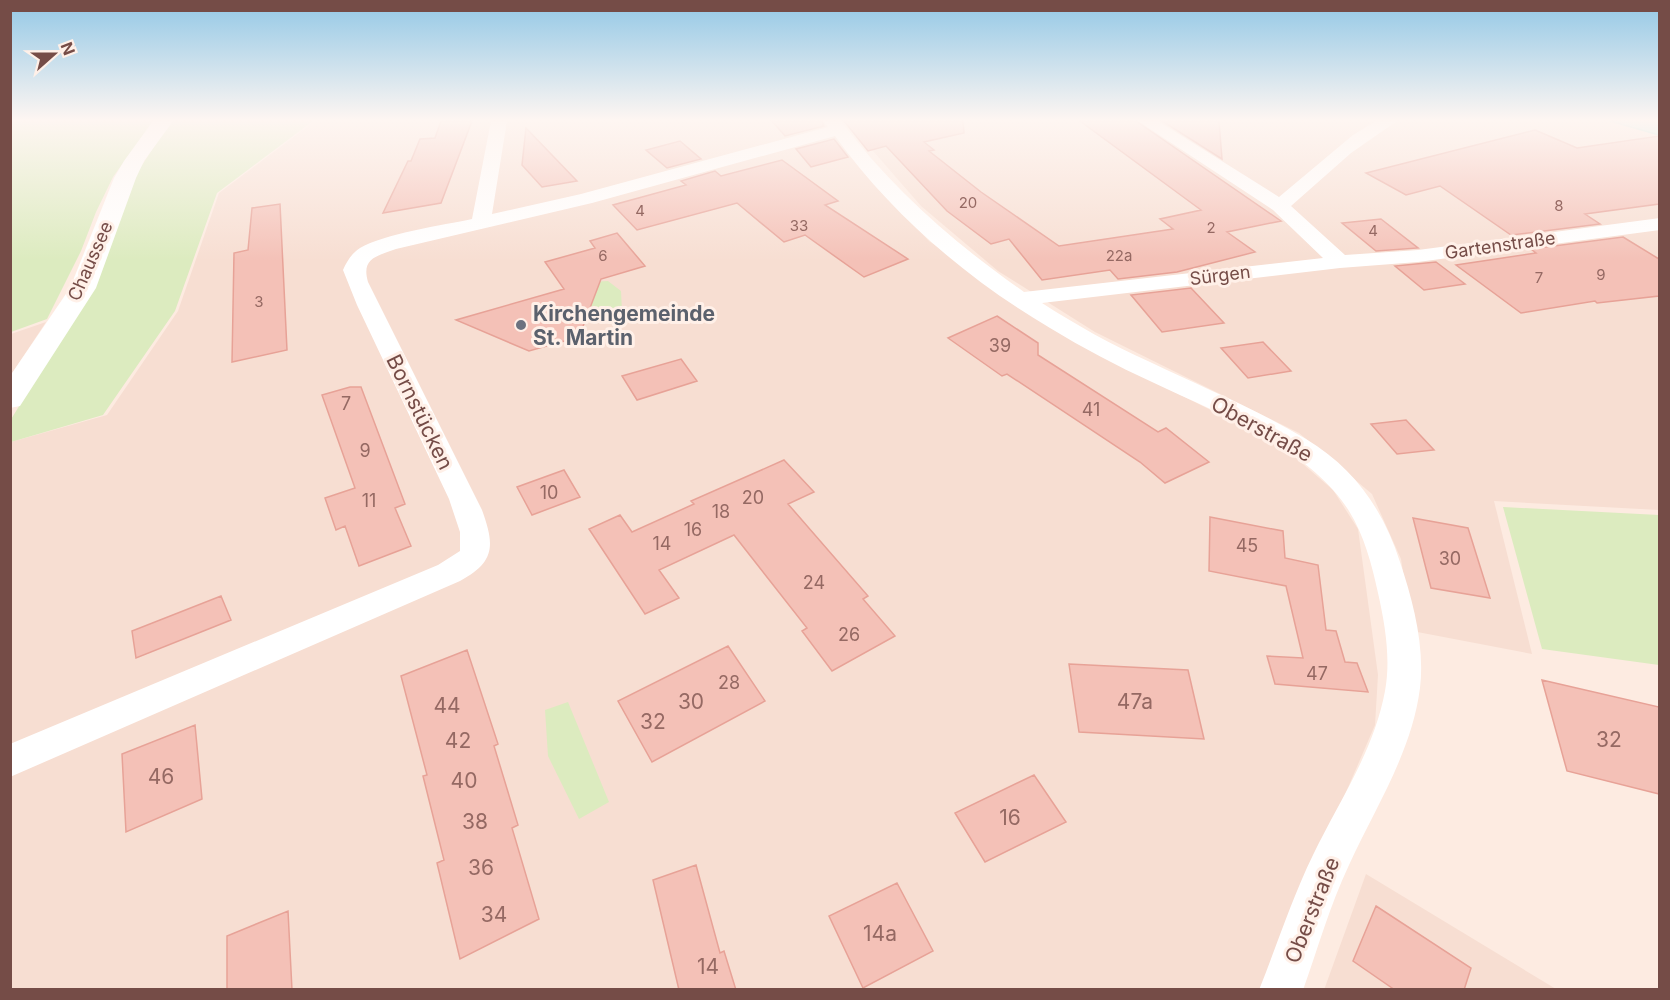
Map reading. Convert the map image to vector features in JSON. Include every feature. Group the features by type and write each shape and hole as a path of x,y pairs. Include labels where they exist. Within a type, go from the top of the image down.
{"street":[{"name":"Chaussee","path":"10,399 82,288 125,178 132,168"},
{"path":"481,222 491,168"},
{"name":"Bornstücken","path":"10,761 466,564 476,555 475,531 427,420 361,291 354,270 357,262 368,252 418,236 585,199 691,168"},
{"name":"Oberstraße","path":"870,168 914,214 970,263 1019,299 1091,343 1297,444 1322,462 1358,501 1370,521 1382,550 1395,598 1403,656 1403,686 1399,708 1389,739 1325,874 1281,990"},
{"path":"1220,168 1280,206 1340,262"},
{"path":"1280,206 1323,168"},
{"name":"Gartenstraße","path":"1340,262 1418,256 1659,224"},
{"name":"Sürgen","path":"1019,299 1340,262"}],"shaded area":[{"path":"253,168 860,168 929,241 1090,350 1281,445 1333,490 1358,529 1378,675 1375,725 1261,989 11,990 11,442 107,415 178,311 219,193"},
{"path":"888,168 1659,168 1659,510 1494,501 1532,654 1412,631 1401,559 1372,494 1299,433 1095,332 998,271 921,206"},
{"path":"46,322 11,375 11,334"},
{"path":"1366,874 1556,989 1324,990"}],"green space":[{"path":"10,168 120,168 96,212 81,251 47,319 11,332"},
{"path":"141,168 251,168 217,193 175,311 103,415 11,442 10,421 93,285 134,178"},
{"path":"608,281 621,291 622,311 590,319 593,308 559,293 575,283"},
{"path":"1503,507 1659,515 1659,665 1542,649"},
{"path":"568,702 609,802 579,819 548,756 545,710"}],"building":[{"path":"405,168 454,168 441,203 383,213"},
{"path":"524,168 564,168 577,181 542,187"},
{"path":"753,168 792,168 838,201 825,205 908,259 864,277 805,235 784,242 737,203 637,230 613,205 686,185 681,181 715,171 721,176"},
{"path":"906,168 950,168 1059,246 1173,229 1160,219 1201,210 1143,168 1204,168 1281,221 1227,232 1255,252 1177,272 1118,279 1110,270 1042,280 1009,239 991,244 947,211"},
{"path":"1387,168 1659,168 1659,204 1585,214 1600,224 1511,235 1440,186 1406,195 1366,173"},
{"path":"280,204 287,350 232,362 234,253 248,250 252,208"},
{"path":"1381,219 1418,248 1376,251 1342,223"},
{"path":"617,233 645,266 601,279 579,337 529,351 456,320 564,289 545,262 595,248 590,241"},
{"path":"1623,237 1659,259 1659,296 1597,303 1595,301 1521,313 1456,265 1536,253 1531,249"},
{"path":"1436,262 1465,284 1424,290 1395,266"},
{"path":"1191,288 1224,323 1162,332 1131,295"},
{"path":"997,316 1038,343 1038,355 1158,432 1166,428 1209,462 1165,483 1140,462 1007,374 1002,376 948,338"},
{"path":"1263,342 1291,371 1248,378 1221,348"},
{"path":"681,359 697,381 637,400 622,376"},
{"path":"350,387 361,387 405,504 395,508 411,546 359,566 345,526 336,530 325,498 355,488 322,395"},
{"path":"1406,420 1434,450 1397,454 1371,424"},
{"path":"784,460 814,492 788,504 868,596 863,599 895,636 832,671 802,631 807,628 734,535 659,570 679,598 645,614 589,529 620,515 632,532 694,504 691,501"},
{"path":"564,470 580,497 532,515 517,487"},
{"path":"1210,517 1283,531 1285,558 1318,565 1326,630 1336,631 1345,662 1357,663 1368,692 1275,684 1267,656 1303,658 1286,586 1209,571"},
{"path":"1413,518 1468,528 1490,598 1431,588"},
{"path":"221,596 231,620 136,658 132,631"},
{"path":"728,646 765,701 652,762 618,701"},
{"path":"467,650 498,744 494,746 518,825 512,828 539,919 460,959 437,863 444,860 423,776 427,775 401,676"},
{"path":"1069,664 1188,670 1204,739 1079,732"},
{"path":"1542,680 1659,707 1659,794 1567,771"},
{"path":"195,725 202,799 126,832 122,754"},
{"path":"1034,775 1066,822 985,862 955,813"},
{"path":"696,865 720,953 724,951 736,990 679,990 653,880"},
{"path":"897,883 933,951 863,988 829,916"},
{"path":"1376,906 1471,968 1464,990 1395,990 1353,961"},
{"path":"288,911 292,990 227,990 227,936"}],"place":[{"name":"Kirchengemeinde St. Martin","path":"521,325"}]}
